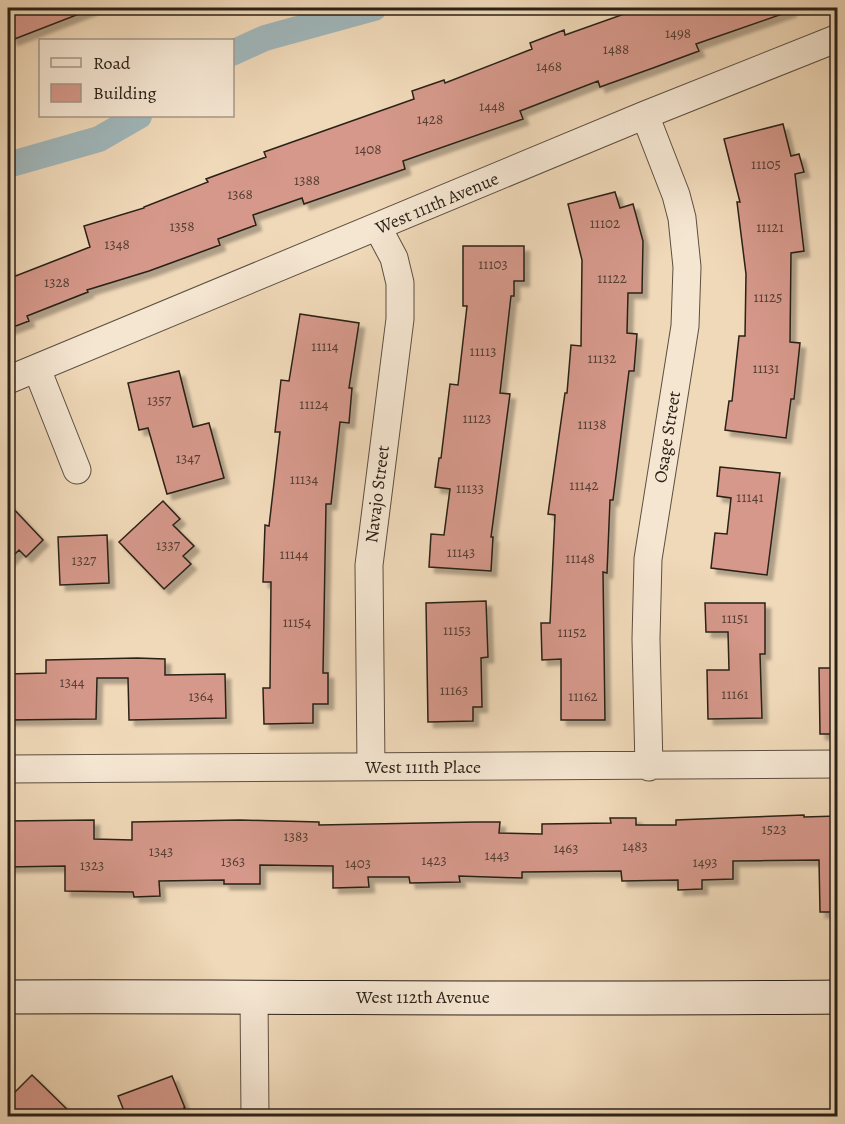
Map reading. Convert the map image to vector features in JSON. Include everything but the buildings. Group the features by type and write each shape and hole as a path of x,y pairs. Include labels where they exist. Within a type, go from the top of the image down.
{"main road":[{"name":"West 112th Avenue","path":"8,997 687,999 837,997"}],"street":[{"name":"West 111th Avenue","path":"8,380 645,115 837,38"},
{"name":"Osage Street","path":"645,115 676,195 684,229 687,267 685,326 648,559 646,639 649,767"},
{"name":"Navajo Street","path":"371,767 369,565 400,320 400,283 394,258 378,228"},
{"path":"37,369 77,470"},
{"name":"West 111th Place","path":"8,769 649,767 837,764"},
{"path":"254,996 255,1116"}],"waterway":[{"path":"234,52 265,38 374,8"},
{"path":"8,165 99,139 137,117"}]}
